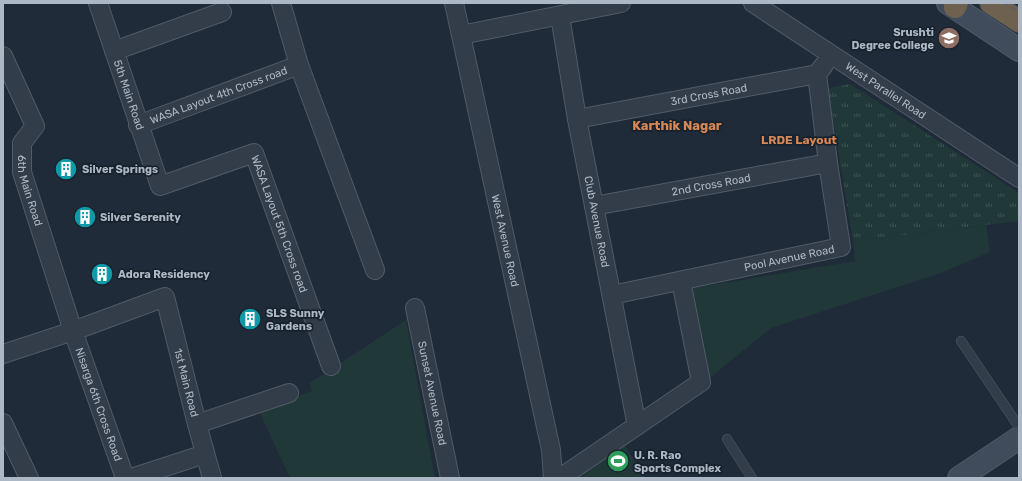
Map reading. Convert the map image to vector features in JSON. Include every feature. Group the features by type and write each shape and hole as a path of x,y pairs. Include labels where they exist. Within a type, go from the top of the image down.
{"highway":[{"path":"991,3 1019,21"}],"street":[{"name":"5th Main Road","path":"98,3 138,125 160,186"},
{"path":"281,3 299,65 375,270"},
{"name":"West Avenue Road","path":"454,3 551,450 553,478"},
{"path":"461,35 621,3"},
{"name":"West Parallel Road","path":"753,3 1019,178"},
{"path":"953,4 1019,50"},
{"path":"114,51 222,12"},
{"name":"Club Avenue Road","path":"560,16 577,120 637,426"},
{"path":"817,74 832,55"},
{"name":"6th Main Road","path":"3,56 34,126 22,143 22,172 73,331"},
{"name":"WASA Layout 4th Cross road","path":"138,125 299,65"},
{"name":"3rd Cross Road","path":"577,120 817,74"},
{"name":"Pool Avenue Road","path":"612,295 841,247 828,163 817,74"},
{"name":"WASA Layout 5th Cross road","path":"160,186 254,153 331,366"},
{"name":"2nd Cross Road","path":"594,206 828,163"},
{"path":"560,478 701,382 681,281"},
{"name":"1st Main Road","path":"73,331 165,297 196,424 289,393"},
{"name":"Sunset Avenue Road","path":"414,308 450,478"},
{"path":"3,354 73,331"},
{"name":"Nisarga 6th Cross Road","path":"73,331 125,478"},
{"path":"3,423 29,478"},
{"path":"196,424 212,478"},
{"path":"959,478 1019,438"},
{"path":"131,478 205,454"}],"lane":[{"path":"961,341 1019,427"},
{"path":"727,439 752,478"}],"green space":[{"path":"850,84 1019,193 1019,221 853,241 828,88"},
{"path":"986,225 990,252 941,273 771,328 706,381 688,289 855,261 853,241"},
{"path":"406,320 435,478 290,478 259,411 312,391 310,383"},
{"name":"U. R. Rao Sports Complex","path":"624,444 646,478 580,478"}],"railway":[{"path":"1005,3 1019,12"}],"place":[{"name":"Srushti Degree College","path":"949,38"},
{"name":"Silver Springs","path":"66,169"},
{"name":"Silver Serenity","path":"85,217"},
{"name":"Adora Residency","path":"102,274"},
{"name":"SLS Sunny Gardens","path":"250,319"},
{"name":"U. R. Rao Sports Complex","path":"618,461"}],"district":[{"name":"Karthik Nagar","path":"677,125"},
{"name":"LRDE Layout","path":"799,140"}]}
